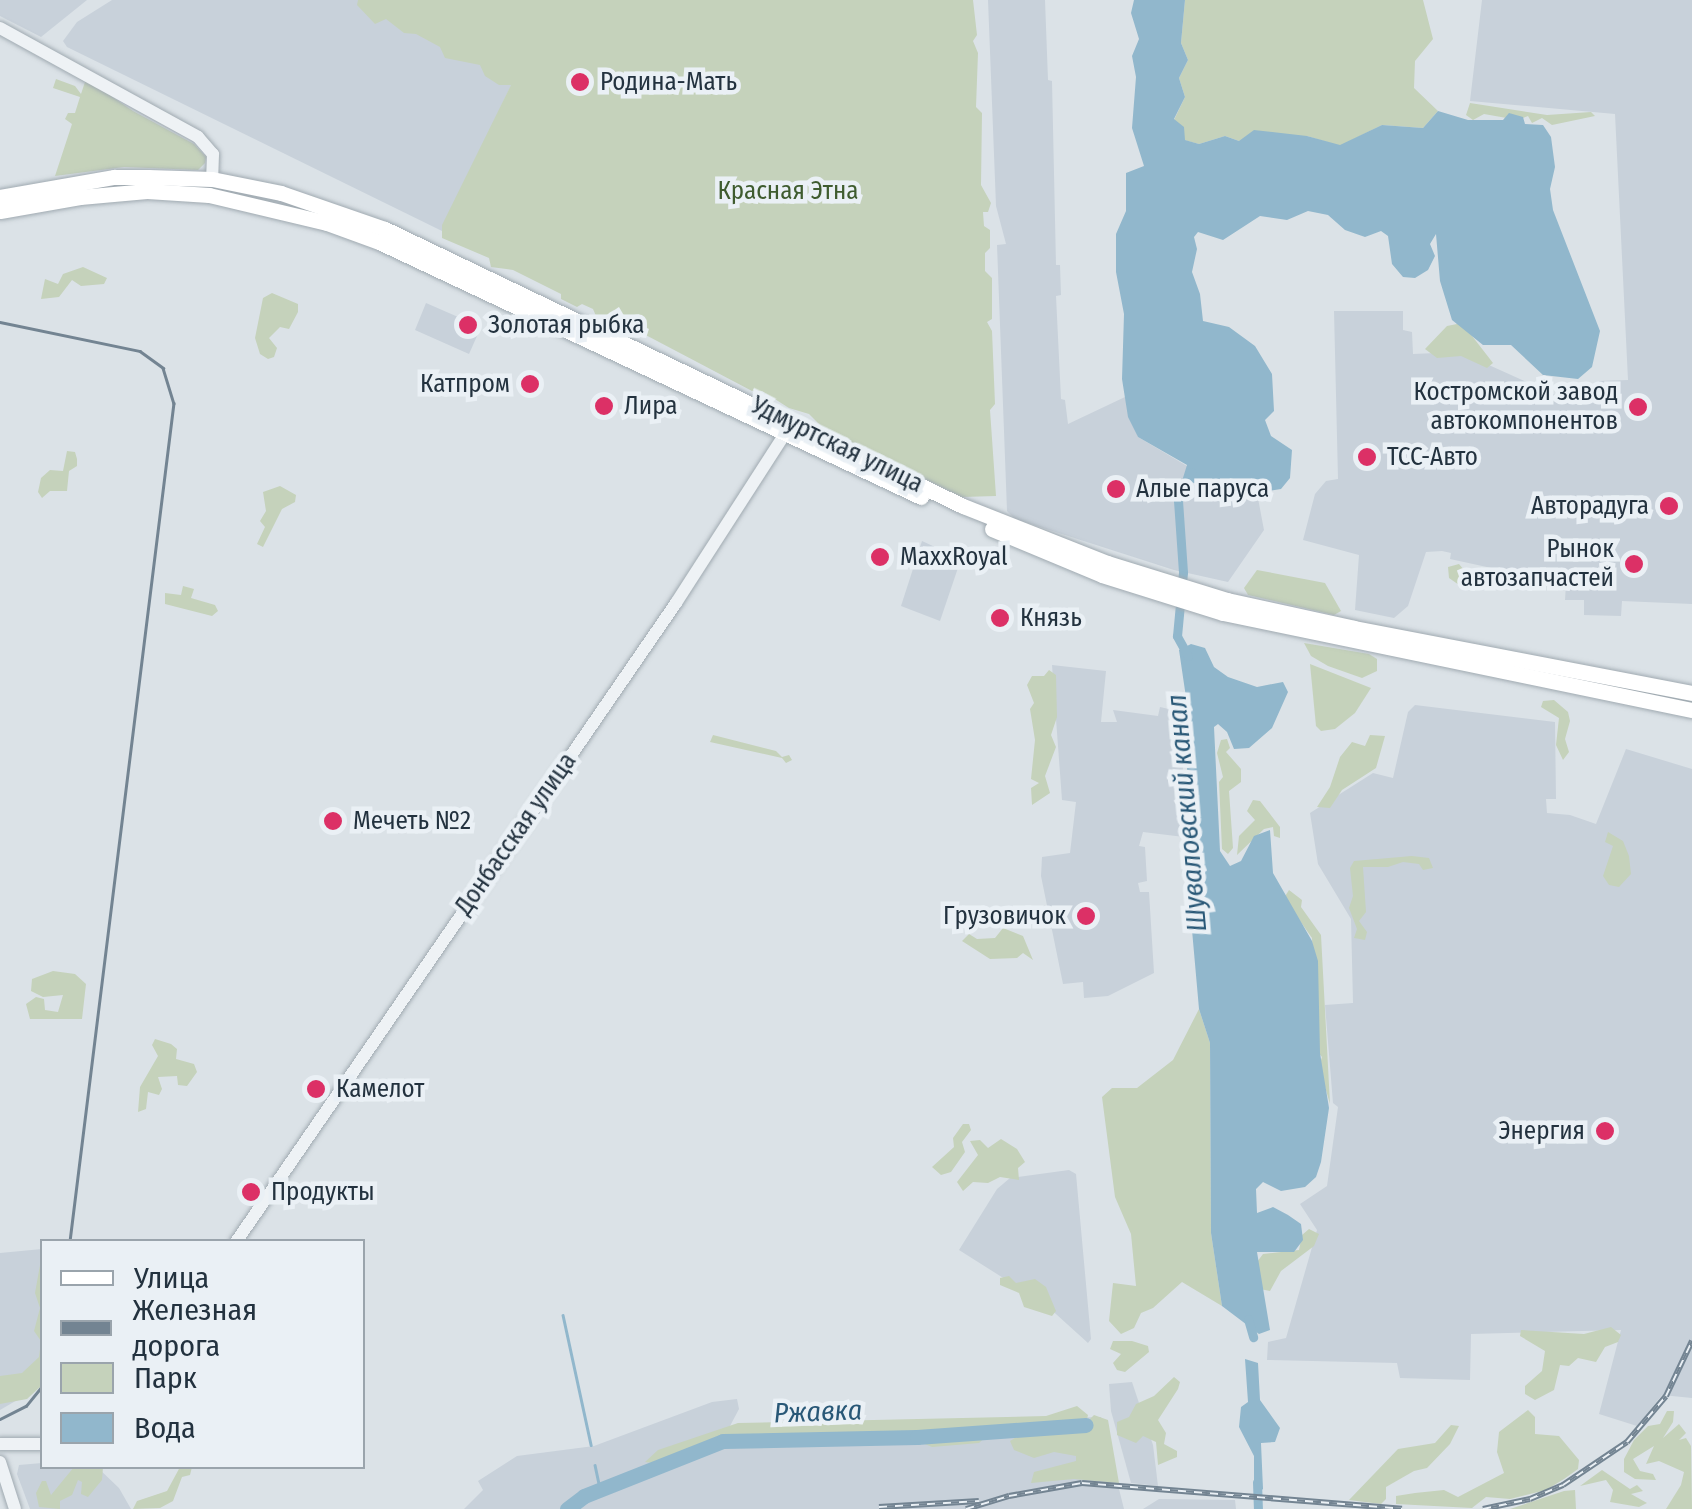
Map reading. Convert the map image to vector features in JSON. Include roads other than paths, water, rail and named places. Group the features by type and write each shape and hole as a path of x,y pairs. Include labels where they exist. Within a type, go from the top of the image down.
{"main road":[{"name":"Удмуртская улица","path":"0,196 114,177 211,187 379,242 789,429 1049,554 1200,599 1692,710"},
{"name":"Удмуртская улица","path":"0,212 113,192 211,187"},
{"name":"Удмуртская улица","path":"1200,599 1692,693"}],"street":[{"path":"0,28 209,146 211,187"},
{"name":"Донбасская улица","path":"238,1239 789,429"},
{"path":"0,1444 40,1444"},
{"path":"0,1462 14,1509"}],"water":[{"path":"1134,0 1185,0 1181,43 1188,60 1179,78 1185,97 1174,119 1184,127 1185,140 1199,144 1225,136 1239,141 1254,130 1307,136 1340,145 1382,125 1423,128 1438,111 1468,120 1503,120 1509,113 1523,117 1525,124 1543,125 1551,137 1555,167 1550,189 1553,210 1600,331 1592,367 1578,379 1543,375 1511,345 1483,345 1452,320 1440,281 1436,234 1430,244 1435,256 1428,270 1415,278 1403,277 1392,264 1388,236 1381,231 1365,237 1345,230 1328,215 1308,211 1287,220 1260,216 1223,240 1198,232 1194,237 1197,249 1192,272 1203,321 1229,327 1255,346 1272,374 1274,411 1265,420 1271,436 1292,450 1290,478 1281,489 1257,493 1182,481 1187,465 1138,437 1128,417 1122,379 1124,314 1116,272 1116,234 1126,211 1126,173 1144,166 1132,128 1136,77 1132,56 1139,39 1131,13"},
{"path":"1191,644 1205,648 1214,667 1228,677 1257,687 1283,682 1288,692 1272,728 1249,748 1234,749 1227,732 1218,724 1214,727 1220,851 1230,866 1241,861 1254,836 1270,830 1273,873 1312,941 1318,961 1320,1053 1329,1108 1321,1162 1316,1177 1305,1187 1281,1191 1263,1182 1256,1189 1257,1213 1273,1207 1288,1215 1301,1224 1303,1240 1294,1252 1257,1252 1270,1330 1259,1334 1222,1306 1211,1233 1210,1043 1199,1009 1192,930 1186,841 1188,711 1179,650"},
{"path":"1245,1359 1258,1363 1260,1400 1280,1428 1275,1442 1261,1443 1263,1489 1259,1492 1254,1487 1254,1456 1239,1427 1241,1407 1248,1402"}],"waterway":[{"name":"Шуваловский канал","path":"1188,656 1177,636 1183,572 1178,500 1191,472"},
{"path":"563,1315 591,1445"},
{"name":"Шуваловский канал","path":"1248,1319 1253,1337"},
{"name":"Ржавка","path":"567,1509 584,1496 723,1441 917,1437 1086,1425"},
{"path":"595,1465 600,1489"},
{"name":"Шуваловский канал","path":"1257,1482 1258,1509"}],"tram line":[{"path":"0,322 140,351 163,368 174,403 70,1239"},
{"path":"0,1419 26,1406 40,1388"}],"railway":[{"path":"1483,1509 1530,1499 1563,1485 1627,1442 1666,1396 1692,1341"},
{"path":"966,1509 1009,1496 1082,1483 1402,1509"},
{"path":"879,1507 979,1501"}],"place":[{"name":"Родина-Мать","path":"580,82"},
{"name":"Золотая рыбка","path":"468,325"},
{"name":"Катпром","path":"530,384"},
{"name":"Лира","path":"604,406"},
{"name":"Костромской завод автокомпонентов","path":"1638,407"},
{"name":"ТСС-Авто","path":"1367,457"},
{"name":"Алые паруса","path":"1116,489"},
{"name":"Авторадуга","path":"1669,506"},
{"name":"MaxxRoyal","path":"880,557"},
{"name":"Рынок автозапчастей","path":"1634,564"},
{"name":"Князь","path":"1000,618"},
{"name":"Мечеть №2","path":"333,821"},
{"name":"Грузовичок","path":"1086,916"},
{"name":"Камелот","path":"316,1089"},
{"name":"Энергия","path":"1605,1131"},
{"name":"Продукты","path":"251,1192"}],"park label":[{"name":"Красная Этна","path":"788,191"}]}
